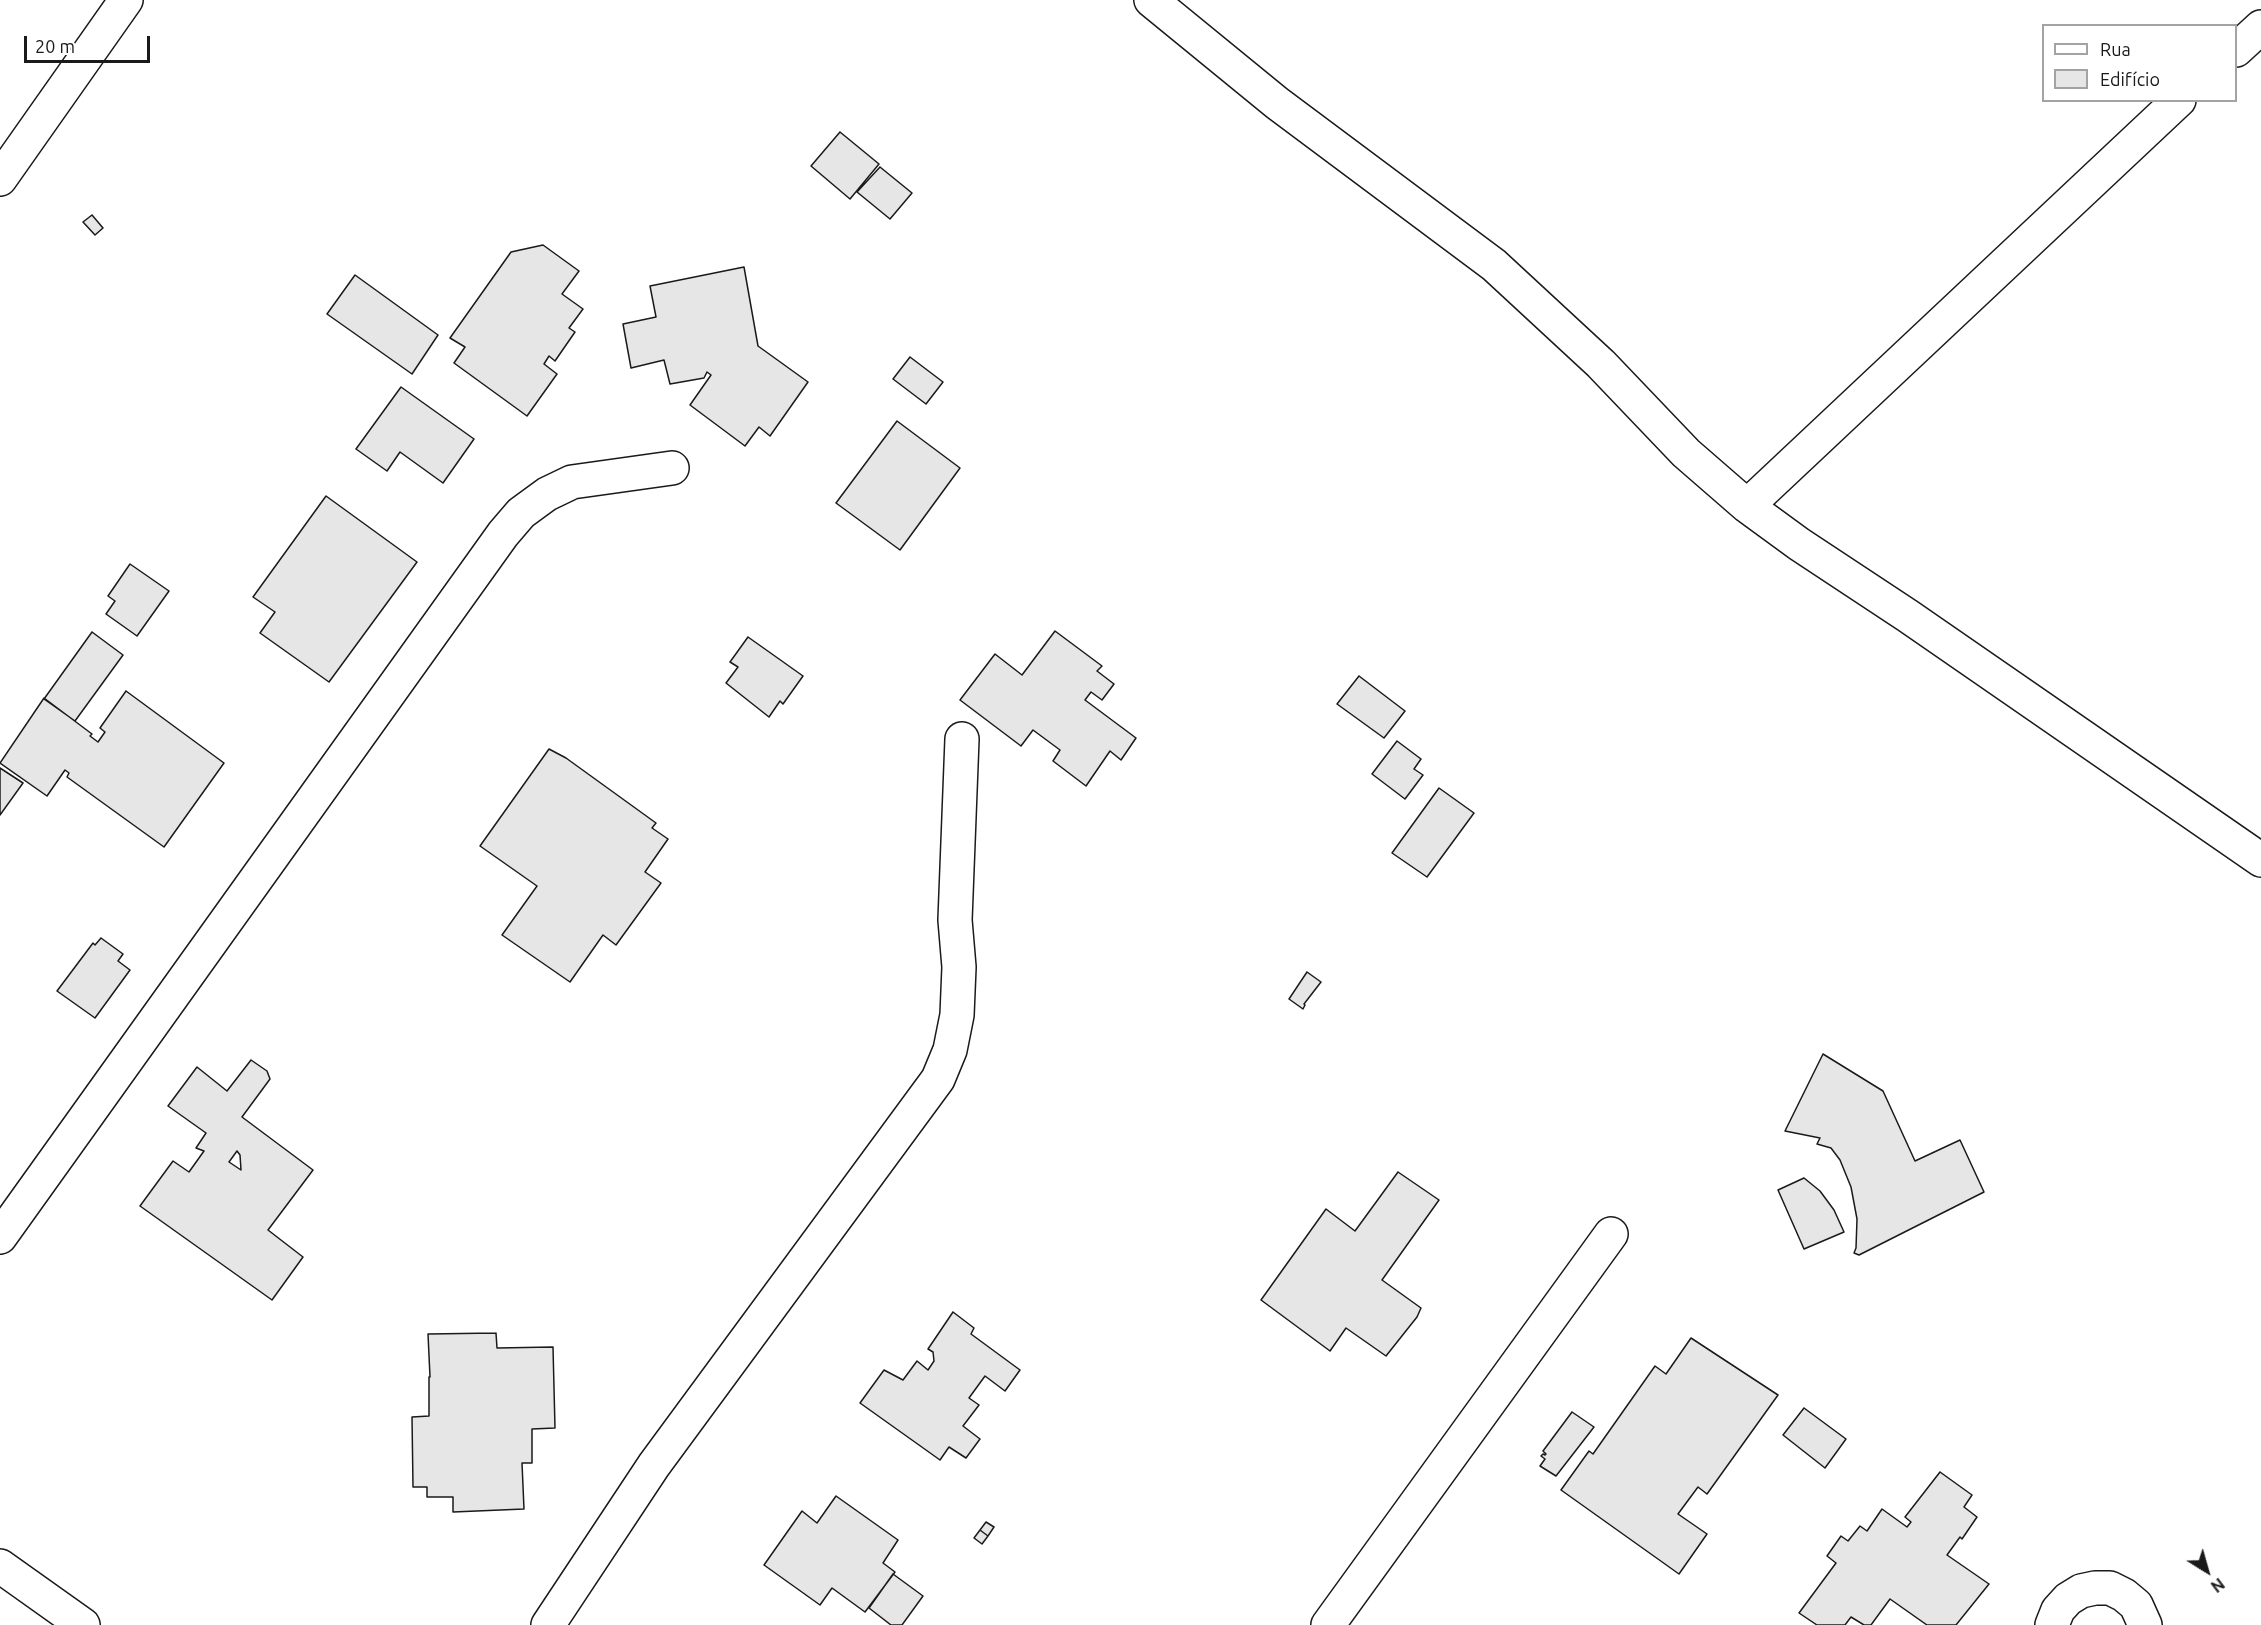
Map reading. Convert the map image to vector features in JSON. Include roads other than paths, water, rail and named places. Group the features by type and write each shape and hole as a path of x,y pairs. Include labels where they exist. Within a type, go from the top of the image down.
{"street":[{"path":"0,179 126,0"},
{"path":"1151,0 1277,103 1494,265 1601,364 1686,453 1747,506 1799,544 1908,616 2261,860"},
{"path":"2237,48 2261,27"},
{"path":"1747,506 2177,102"},
{"path":"0,1237 503,534 521,513 547,494 572,482 672,468"},
{"path":"548,1625 654,1465 938,1079 950,1050 957,1015 959,967 955,920 962,739"},
{"path":"1328,1625 1611,1234"},
{"path":"0,1566 83,1625"},
{"path":"2052,1625 2058,1610 2080,1591 2110,1588 2124,1594 2136,1605 2145,1625"}]}
